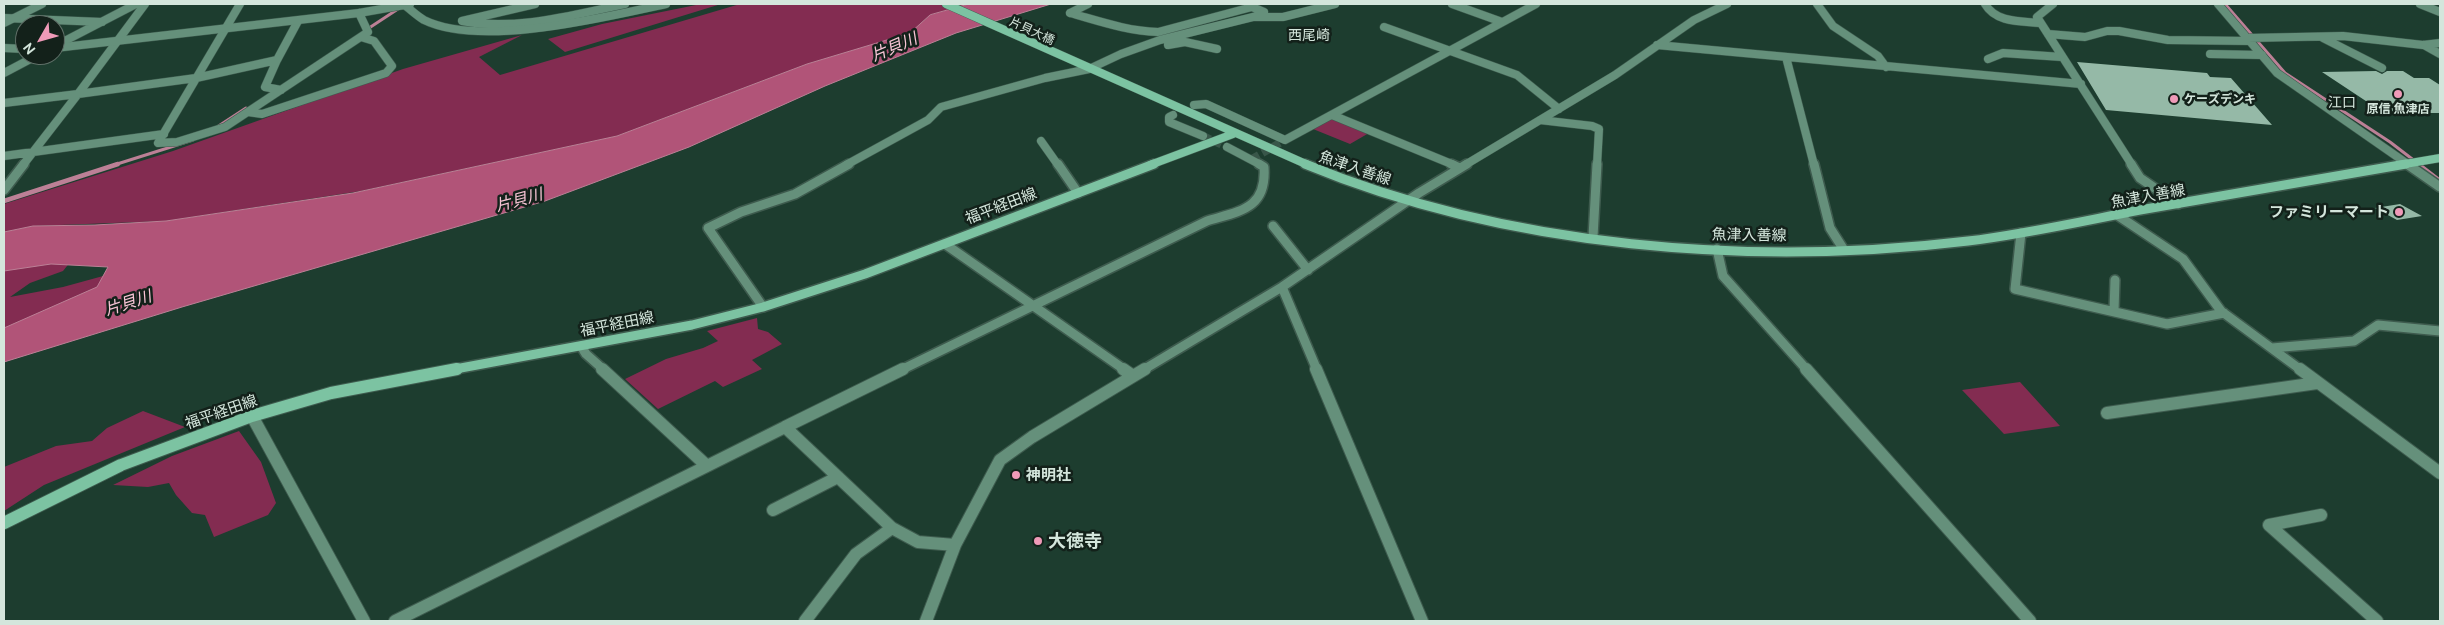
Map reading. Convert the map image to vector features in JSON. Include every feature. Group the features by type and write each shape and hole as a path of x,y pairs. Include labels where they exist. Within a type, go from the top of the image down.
{"main road":[{"name":"片貝大橋","path":"946,4 1080,65"},
{"name":"魚津入善線","path":"1080,65 1233,134 1337,177 1411,201 1515,225 1593,237 1717,249 1844,250 1966,241 2440,158"},
{"name":"福平経田線","path":"4,523 122,465 252,416 331,394 692,325 763,307 823,289 1233,134"}],"street":[{"path":"20,15 42,4"},
{"path":"65,42 136,4"},
{"path":"4,190 145,4"},
{"path":"240,4 158,143 177,142 225,127 368,32 359,13"},
{"path":"65,46 298,21 359,13 406,4 422,21 448,28 477,31 545,26 666,4"},
{"path":"535,4 513,6 462,21 471,23 520,23 625,4"},
{"path":"1088,4 1070,13 1129,30 1146,32 1158,32 1252,7 1264,12 1262,15 1160,40 1142,48"},
{"path":"1253,17 1260,19 1285,16 1335,4"},
{"path":"1452,4 1502,22"},
{"path":"1194,105 1206,104 1286,140 1536,4"},
{"path":"926,621 955,545 1000,460 1032,437 1282,287 1460,168 1559,109 1694,20 1727,4"},
{"path":"1817,4 1833,26 1878,56 1886,67"},
{"path":"1985,4 1986,7 1999,17 2040,23"},
{"path":"2053,4 2038,14 2037,17 2040,23 2140,178 2178,204"},
{"path":"2218,4 2277,73 2440,187"},
{"path":"2420,4 2440,12"},
{"path":"65,20 102,22"},
{"path":"281,90 265,87 298,21"},
{"path":"1384,27 1517,75 1559,109"},
{"path":"2048,34 2085,37 2107,31 2119,31 2168,40 2250,40 2343,36 2423,44 2440,43"},
{"path":"2320,36 2382,68"},
{"path":"248,112 262,114 386,73 392,66 374,41 361,37"},
{"path":"763,307 708,228 741,212 795,194 928,120 941,107 1045,78 1089,70 1121,54 1142,48 1185,42 1217,49"},
{"path":"2423,44 2440,54"},
{"path":"1657,45 2081,84"},
{"path":"1988,59 2003,53 2062,57"},
{"path":"2210,54 2262,55"},
{"path":"1786,58 1830,228 1844,250"},
{"path":"4,103 196,78 277,60"},
{"path":"4,73 19,65"},
{"path":"1173,115 1169,117 1169,122 1203,136"},
{"path":"1332,115 1460,168"},
{"path":"1540,120 1592,126 1599,129 1593,237"},
{"path":"4,156 164,134"},
{"path":"1041,140 1078,193"},
{"path":"395,621 1033,305 1207,221 1250,208 1262,197 1266,178 1264,166 1227,147"},
{"path":"2117,215 2183,259 2224,313 2440,473"},
{"path":"1273,226 1308,270"},
{"path":"2020,233 2015,289 2167,324 2224,313"},
{"path":"945,244 1133,376"},
{"path":"1717,249 1723,276 2030,621"},
{"path":"2114,311 2115,280"},
{"path":"1282,287 1422,621"},
{"path":"2272,348 2354,341 2378,325 2440,331"},
{"path":"581,346 586,354 707,466"},
{"path":"2107,414 2317,383"},
{"path":"252,416 364,621"},
{"path":"785,427 892,528 918,542 955,545"},
{"path":"773,510 838,477"},
{"path":"2321,515 2269,525 2377,621"},
{"path":"805,621 856,554 892,528"}],"shaded area":[{"path":"701,4 721,4 565,52 548,39 602,24"},
{"path":"740,4 969,4 930,15 910,33 807,64 617,136 361,191 166,221 33,226 4,232 4,204 173,151 403,69 522,35 479,57 500,75"},
{"path":"1330,119 1342,121 1369,133 1350,144 1313,129"},
{"path":"4,256 75,256 63,271 30,283 10,297 63,287 125,270 142,278 4,331"},
{"path":"757,318 758,329 768,332 782,344 752,360 762,369 723,387 715,381 658,409 625,379 666,359 703,348 718,341 707,331"},
{"path":"2020,382 2060,426 2004,434 1962,390"},
{"path":"143,411 185,427 44,485 4,511 4,467 56,446 92,441 107,428"},
{"path":"239,431 261,462 276,503 268,515 214,537 205,515 192,513 176,495 169,483 148,487 113,485 172,456"}],"water":[{"name":"片貝川","path":"969,4 1051,4 956,33 825,86 689,147 545,201 182,307 4,362 4,328 97,287 108,267 51,264 4,271 4,232 33,226 166,221 353,193 617,136 807,64 910,33 930,15"}],"building":[{"name":"ケーズデンキ","path":"2077,62 2207,73 2210,77 2231,78 2272,125 2106,110"},
{"name":"原信 魚津店","path":"2376,71 2382,74 2387,71 2403,71 2414,78 2429,78 2440,85 2440,113 2384,113 2322,72"},
{"name":"ファミリーマート","path":"2400,204 2422,216 2397,220 2375,208"}],"waterway":[{"path":"2225,4 2285,73 2390,142 2420,165"},
{"path":"366,30 401,7"},
{"path":"217,127 246,108"},
{"path":"114,165 193,140"},
{"path":"4,201 118,164"},
{"path":"2418,164 2440,181"}],"tunnel":[{"path":"1203,136 1227,147"},
{"path":"1252,159 1285,140"}],"place":[{"name":"原信 魚津店","path":"2398,94"},
{"name":"ケーズデンキ","path":"2174,99"},
{"name":"ファミリーマート","path":"2399,212"},
{"name":"神明社","path":"1016,475"},
{"name":"大徳寺","path":"1038,541"}],"district":[{"name":"西尾崎","path":"1309,35"},
{"name":"江口","path":"2342,102"}]}
